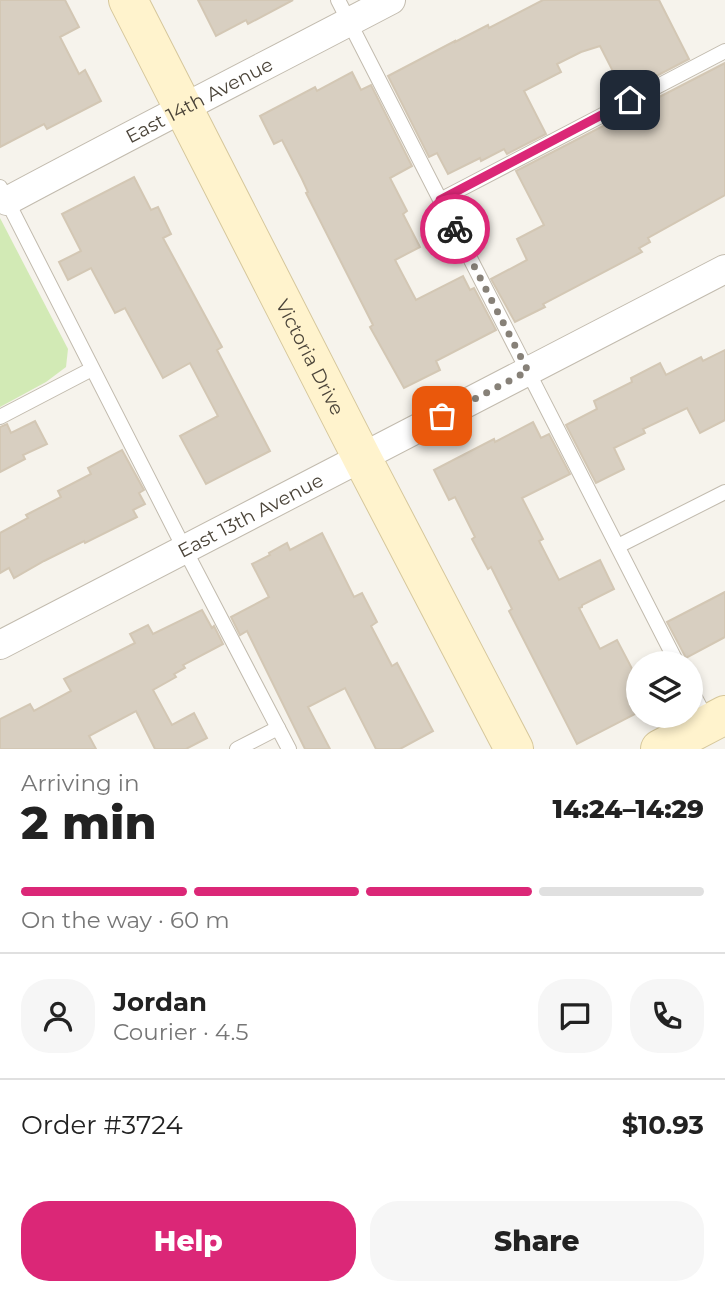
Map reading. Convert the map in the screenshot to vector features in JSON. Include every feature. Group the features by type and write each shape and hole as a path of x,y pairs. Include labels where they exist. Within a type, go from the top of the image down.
{"street":[{"name":"Victoria Drive","path":"128,0 514,749"},
{"name":"East 14th Avenue","path":"4,194 183,108 343,11 391,0"},
{"name":"East 13th Avenue","path":"0,645 725,269"},
{"path":"660,749 717,719"}],"lane":[{"path":"343,11 671,651"},
{"path":"440,200 725,51"},
{"path":"4,194 184,550 289,749"},
{"path":"0,416 93,369"},
{"path":"618,546 725,492"},
{"path":"703,703 717,719"},
{"path":"237,749 278,728"}],"green space":[{"path":"0,218 68,349 66,367 46,382 0,407"}],"building":[{"path":"0,0 65,0 79,27 60,37 79,74 85,70 101,101 47,129 44,124 0,147"},
{"path":"198,0 293,0 248,24 246,20 216,36"},
{"path":"543,0 659,0 689,59 624,93 600,46 581,52 557,64 561,72 524,91 546,134 507,154 504,149 448,174 437,153 429,157 388,76"},
{"path":"725,63 725,195 648,238 650,242 639,248 642,252 543,304 545,307 515,322 491,279 527,260 517,239 544,225 516,171"},
{"path":"352,72 361,90 371,85 412,166 390,178 407,211 403,214 420,247 395,260 416,300 463,276 470,290 474,288 496,330 436,361 440,370 404,388 370,327 373,325 282,140 274,144 260,116 315,87 317,91"},
{"path":"134,177 151,210 158,207 171,234 163,238 222,347 217,350 270,451 206,484 180,436 218,416 190,363 163,378 125,308 115,313 91,268 68,280 59,262 81,251 62,214"},
{"path":"725,350 725,420 700,433 687,408 643,429 645,433 614,448 624,469 596,483 566,425 597,409 594,401 632,382 631,378 660,363 666,375 701,357 703,361"},
{"path":"35,421 47,444 23,455 25,459 0,472 0,427 7,424 11,433"},
{"path":"533,422 541,438 549,434 570,474 522,498 543,539 539,541 559,580 600,560 614,589 579,608 600,649 617,640 626,657 626,719 577,744 509,611 512,609 491,567 488,569 472,539 475,537 455,497 449,500 434,470 494,439 495,442"},
{"path":"122,450 144,490 139,493 145,504 133,510 137,517 14,578 9,568 0,573 0,533 28,518 26,515 61,497 58,491 91,474 88,468"},
{"path":"322,533 354,597 362,593 377,622 371,626 392,666 397,663 433,731 400,749 376,749 345,688 308,707 330,749 305,749 247,631 240,635 231,617 269,597 252,564 287,543 290,550"},
{"path":"725,592 725,637 699,651 682,651 667,622"},
{"path":"202,610 223,644 183,665 185,668 174,674 176,677 153,690 172,725 194,713 207,738 186,749 155,749 136,711 89,736 96,749 0,749 0,719 30,704 34,711 71,691 64,679 135,643 130,634 148,625 153,634"}],"way so far":[{"path":"442,416 528,371 455,229"}],"route":[{"path":"455,229 440,200 630,100"}]}
